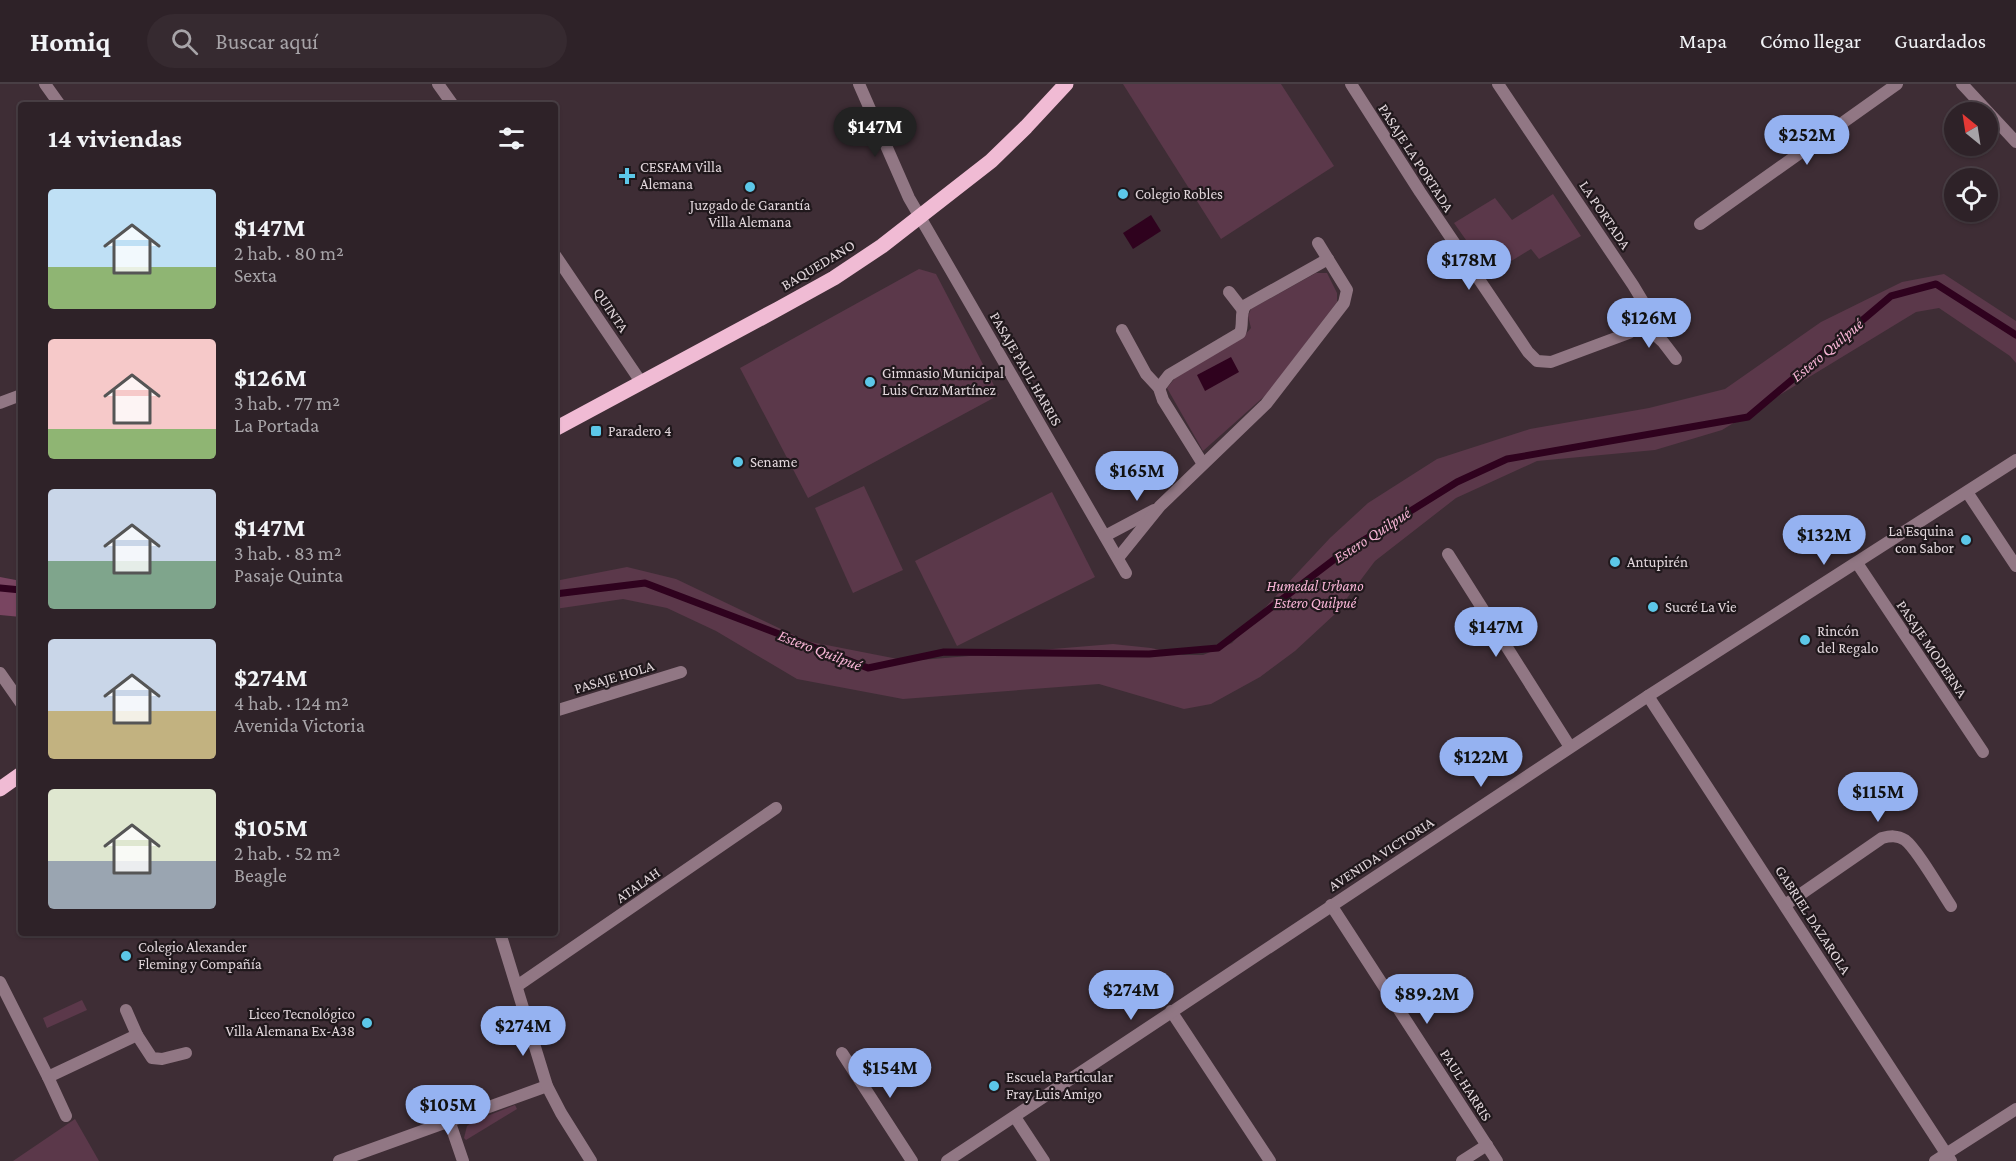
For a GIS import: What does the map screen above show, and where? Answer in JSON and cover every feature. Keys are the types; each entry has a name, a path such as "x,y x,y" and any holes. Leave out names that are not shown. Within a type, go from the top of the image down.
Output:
{"main road":[{"name":"BAQUEDANO","path":"558,427 834,278 882,246 991,160 1026,128 1066,84"},
{"path":"0,789 18,776"}],"street":[{"path":"45,84 58,102"},
{"path":"438,84 451,102"},
{"name":"PASAJE PAUL HARRIS","path":"859,84 909,198 1126,573"},
{"name":"PASAJE LA PORTADA","path":"1351,84 1420,192 1537,361 1551,362 1629,333 1641,322"},
{"name":"LA PORTADA","path":"1498,84 1633,285 1645,305 1647,315 1641,322"},
{"path":"1701,224 1897,84"},
{"path":"1962,84 2016,142"},
{"path":"1118,558 1160,506 1266,404 1344,303 1347,290 1318,243"},
{"name":"QUINTA","path":"558,259 642,382"},
{"path":"1242,310 1246,305 1328,259"},
{"path":"1159,388 1169,375 1240,333 1243,324 1242,310 1229,292"},
{"path":"1641,322 1663,342 1676,359"},
{"path":"1122,330 1146,374 1159,388 1163,400 1203,464"},
{"path":"0,403 18,396"},
{"name":"AVENIDA VICTORIA","path":"947,1161 1570,747 2016,460"},
{"path":"1966,492 2016,566"},
{"path":"1105,536 1160,506"},
{"path":"1448,554 1570,747"},
{"name":"PASAJE MODERNA","path":"1857,563 1983,752"},
{"name":"PASAJE HOLA","path":"558,710 681,672"},
{"path":"0,674 18,699"},
{"name":"GABRIEL DAZAROLA","path":"1648,696 1949,1157"},
{"name":"ATALAH","path":"517,986 776,808"},
{"path":"1785,905 1882,838 1890,836 1899,837 1910,846 1951,906"},
{"name":"PAUL HARRIS","path":"1331,905 1497,1161"},
{"path":"501,936 547,1086 591,1161"},
{"path":"0,981 66,1116"},
{"path":"126,1010 137,1035 152,1058 162,1059 186,1053"},
{"path":"1172,1011 1270,1161"},
{"path":"48,1077 137,1035"},
{"path":"842,1053 912,1161"},
{"path":"339,1161 547,1086"},
{"path":"1935,1161 1949,1157 2016,1109"},
{"path":"1015,1117 1044,1161"},
{"path":"449,1120 463,1161"},
{"path":"1462,1161 1487,1144"}],"green space":[{"path":"1123,84 1281,84 1334,166 1221,239"},
{"path":"1553,194 1581,236 1539,259 1531,249 1490,274 1454,223 1495,198 1512,220"},
{"name":"Gimnasio Municipal Luis Cruz Martínez","path":"919,269 936,274 999,395 808,498 740,368"},
{"path":"1316,273 1327,273 1337,293 1337,302 1268,393 1203,451 1167,388 1175,378 1242,338 1251,328 1248,316 1251,309"},
{"name":"Humedal Urbano Estero Quilpué","path":"1944,274 2016,321 2016,363 2010,356 1939,308 1916,312 1722,430 1655,450 1537,461 1456,498 1375,561 1335,614 1295,651 1260,677 1211,704 1184,709 1099,684 903,699 797,679 716,631 667,608 623,599 558,609 558,580 627,567 676,579 806,641 908,661 1113,644 1151,648 1183,655 1203,655 1232,643 1330,538 1368,503 1437,459 1530,429 1649,408 1725,389 1821,322 1902,282"},
{"path":"864,486 903,570 853,593 815,508"},
{"path":"1052,492 1095,577 957,646 915,561"},
{"path":"82,1000 87,1010 47,1028 43,1018"},
{"path":"515,1105 517,1109 466,1140 464,1138 467,1126 472,1122"},
{"path":"75,1119 99,1161 13,1161"}],"shaded area":[{"path":"1151,215 1161,231 1133,249 1123,233"},
{"path":"1231,357 1239,372 1205,391 1197,375"},
{"path":"0,577 18,580 18,617 0,615"}],"waterway":[{"name":"Estero Quilpué","path":"558,594 645,583 868,668 944,652 1149,654 1218,648 1340,555 1457,482 1507,459 1748,417 1891,296 1936,284 2016,335"},
{"name":"Estero Quilpué","path":"0,588 18,590"}],"place":[{"name":"CESFAM Villa Alemana","path":"627,176"},
{"name":"Juzgado de Garantía Villa Alemana","path":"750,187"},
{"name":"Colegio Robles","path":"1123,194"},
{"name":"Gimnasio Municipal Luis Cruz Martínez","path":"870,382"},
{"name":"Paradero 4","path":"596,431"},
{"name":"Sename","path":"738,462"},
{"name":"La Esquina con Sabor","path":"1966,540"},
{"name":"Antupirén","path":"1615,562"},
{"name":"Sucré La Vie","path":"1653,607"},
{"name":"Rincón del Regalo","path":"1805,640"},
{"name":"Colegio Alexander Fleming y Compañía","path":"126,956"},
{"name":"Liceo Tecnológico Villa Alemana Ex-A38","path":"367,1023"},
{"name":"Escuela Particular Fray Luis Amigo","path":"994,1086"}]}
